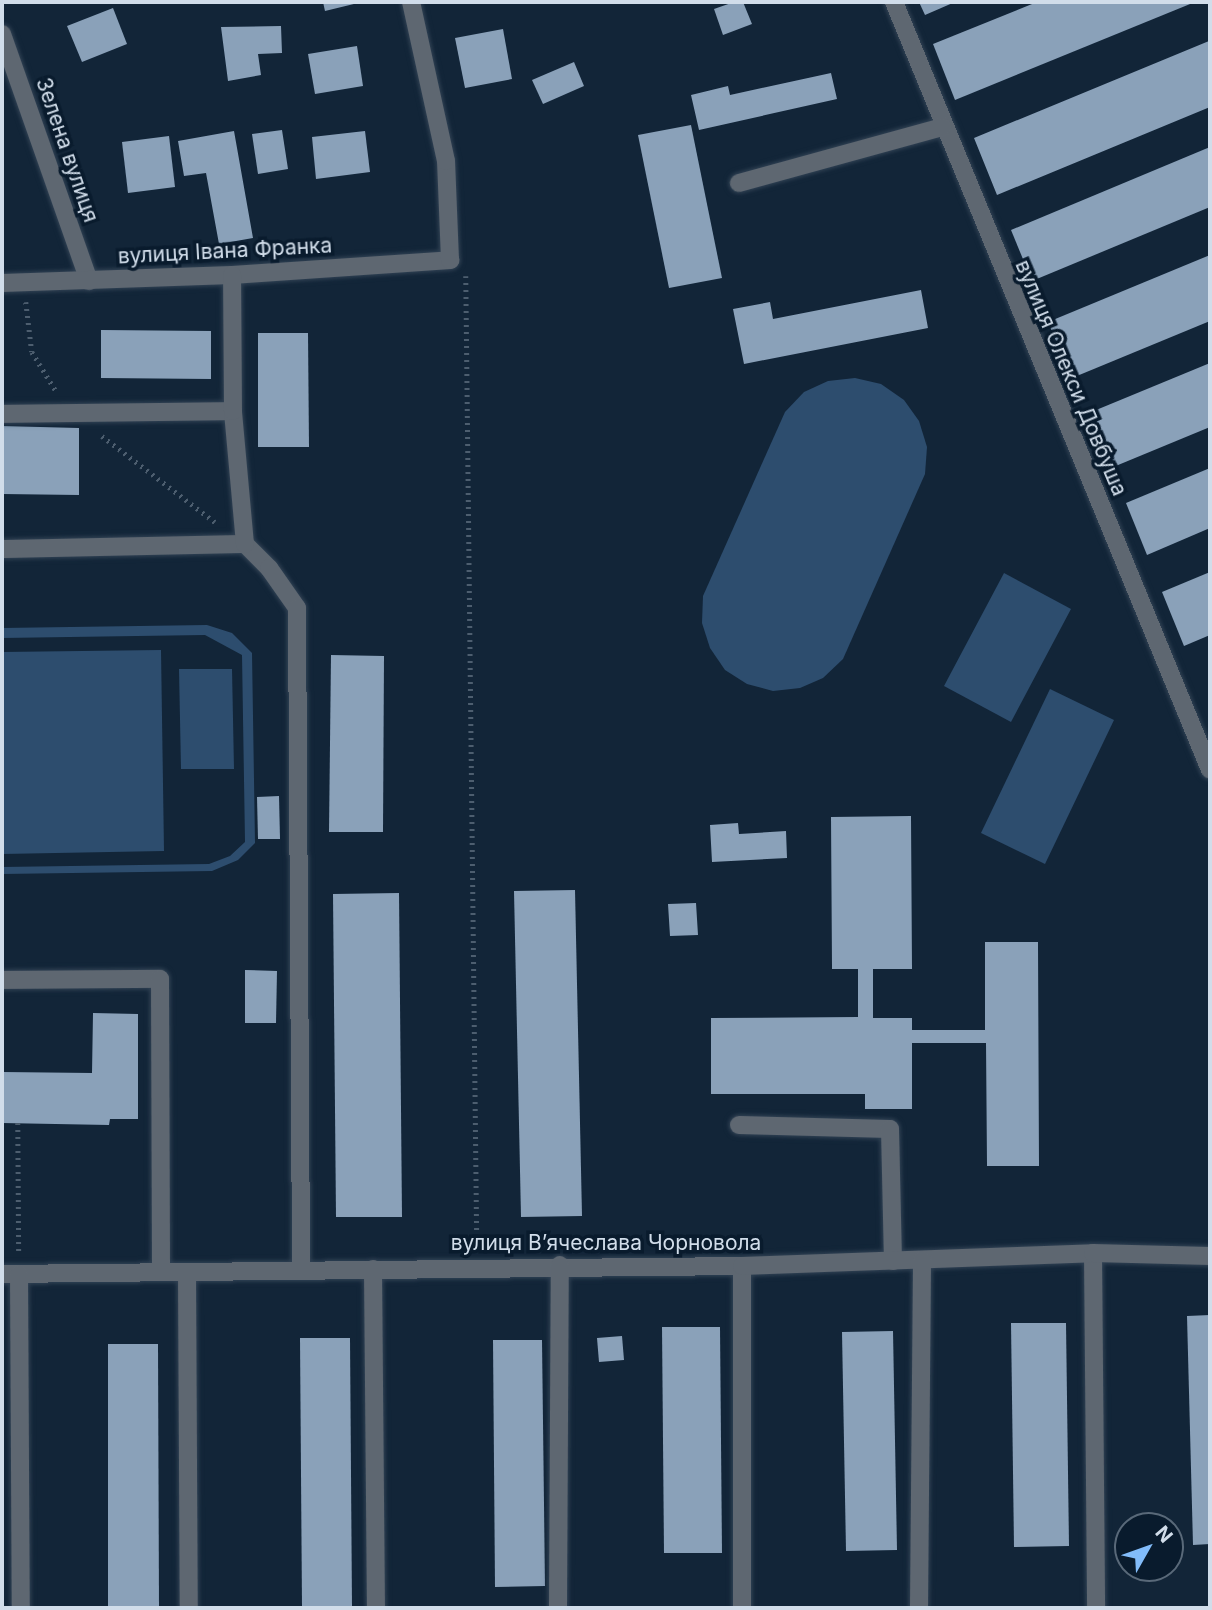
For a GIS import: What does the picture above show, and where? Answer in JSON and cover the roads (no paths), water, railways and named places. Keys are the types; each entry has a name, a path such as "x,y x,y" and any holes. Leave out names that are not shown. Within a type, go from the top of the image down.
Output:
{"street":[{"name":"вулиця Івана Франка","path":"2,284 232,275 450,260 446,161 411,2"},
{"name":"вулиця Олекси Довбуша","path":"894,2 942,127 1210,770"},
{"name":"Зелена вулиця","path":"2,34 89,281"},
{"path":"739,183 942,127"},
{"path":"232,275 233,411 245,544 269,568 297,608 301,1270"},
{"path":"2,415 233,411"},
{"path":"2,549 245,544"},
{"path":"2,980 160,979 161,1272"},
{"path":"739,1125 890,1129 893,1261"},
{"path":"1093,1253 1096,1608"},
{"name":"вулиця Вʼячеслава Чорновола","path":"10,1275 560,1265 742,1266 1093,1253 1210,1256"},
{"path":"919,1608 922,1260"},
{"path":"558,1608 560,1265"},
{"path":"742,1266 742,1608"},
{"path":"373,1269 376,1608"},
{"path":"187,1272 189,1608"},
{"path":"10,1275 21,1608"}]}
